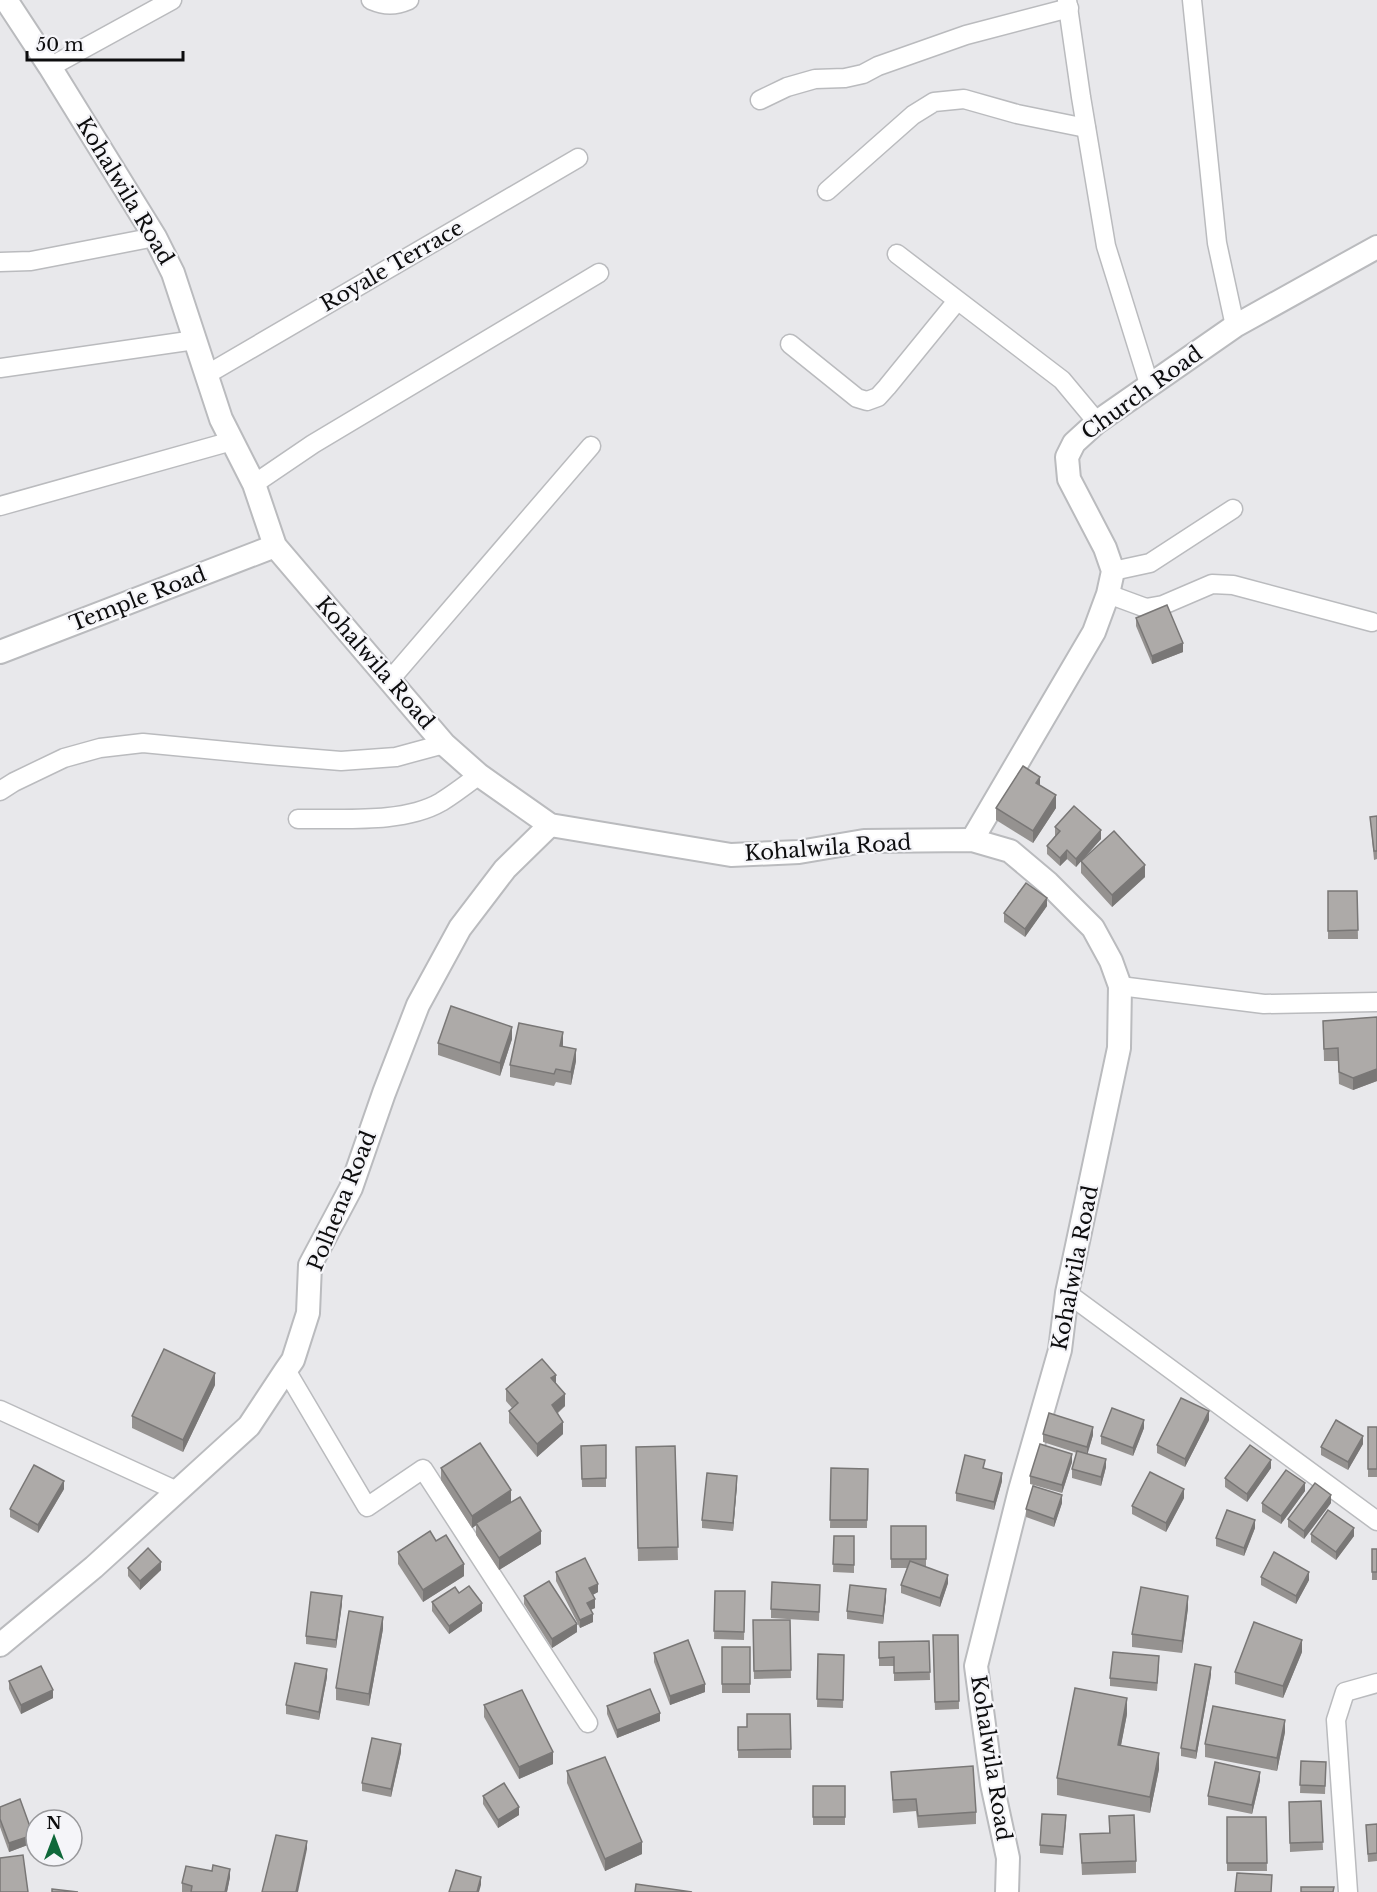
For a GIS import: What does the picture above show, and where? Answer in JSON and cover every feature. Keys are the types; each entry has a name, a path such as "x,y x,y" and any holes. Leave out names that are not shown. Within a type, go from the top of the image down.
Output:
{"street":[{"name":"Kohalwila Road","path":"6,0 155,237 172,273 221,419 254,484 275,546 444,744 479,775 550,825 731,855 799,852 864,841 972,840 1010,851 1048,883 1093,928 1111,961 1120,986 1119,1048 1067,1293 1060,1350 1020,1490 976,1666 992,1784 1008,1858 1007,1892"},
{"path":"50,67 172,0"},
{"path":"371,0 384,5 398,5 409,0"},
{"path":"1192,0 1217,243 1235,326"},
{"path":"760,100 787,87 814,79 845,78 863,74 878,66 966,35 1068,4 1106,246 1149,384"},
{"path":"827,191 913,115 934,102 964,99 1017,114 1086,128"},
{"name":"Royale Terrace","path":"206,375 578,158"},
{"path":"0,262 31,261 155,237"},
{"name":"Church Road","path":"1113,571 1105,548 1069,478 1067,458 1074,443 1097,422 1149,384 1235,326 1377,247"},
{"path":"897,254 1062,380 1097,422"},
{"path":"254,484 313,444 599,273"},
{"path":"790,344 857,398 867,401 878,397 883,392 957,301"},
{"path":"0,368 195,340"},
{"path":"0,506 232,441"},
{"path":"389,681 591,446"},
{"path":"972,840 1094,632 1108,594 1113,571 1150,563 1233,509"},
{"name":"Temple Road","path":"0,652 275,546"},
{"path":"1108,594 1146,608 1163,605 1212,584 1233,585 1371,622"},
{"path":"0,791 64,758 100,748 143,742 341,760 396,757 444,744"},
{"path":"298,819 393,816 417,811 440,803 479,775"},
{"name":"Polhena Road","path":"0,1645 94,1567 249,1426 293,1360 308,1313 310,1265 351,1188 418,1005 460,928 506,869 550,825"},
{"path":"1120,986 1264,1004 1377,1002"},
{"path":"1067,1293 1377,1521"},
{"path":"286,1370 367,1507 423,1469 588,1723"},
{"path":"0,1410 177,1491"},
{"path":"1348,1892 1336,1720 1345,1692 1377,1683"}],"building":[{"path":"1167,605 1183,643 1152,656 1136,618"},
{"path":"1023,766 1040,777 1036,783 1056,795 1033,831 996,808"},
{"path":"1074,806 1101,830 1076,859 1067,850 1060,858 1047,846 1060,831 1055,827"},
{"path":"1377,816 1377,851 1374,851 1370,817"},
{"path":"1114,831 1145,865 1112,895 1081,861"},
{"path":"1026,883 1047,898 1025,929 1004,913"},
{"path":"1328,891 1357,891 1358,930 1328,931"},
{"path":"451,1006 512,1027 500,1063 438,1043"},
{"path":"1377,1017 1377,1069 1353,1078 1339,1072 1338,1048 1324,1049 1323,1021"},
{"path":"519,1023 563,1032 560,1046 576,1049 571,1072 556,1069 554,1074 510,1065"},
{"path":"164,1349 215,1373 183,1440 132,1416"},
{"path":"542,1359 556,1375 551,1378 565,1394 552,1405 563,1422 537,1444 509,1411 518,1403 506,1389"},
{"path":"1181,1398 1209,1411 1185,1459 1157,1445"},
{"path":"1112,1408 1144,1420 1133,1448 1101,1436"},
{"path":"1049,1413 1093,1427 1087,1447 1043,1434"},
{"path":"1336,1420 1363,1436 1348,1462 1321,1447"},
{"path":"1368,1427 1377,1427 1377,1469 1368,1469"},
{"path":"480,1443 511,1490 472,1516 441,1468"},
{"path":"1040,1444 1072,1454 1062,1485 1030,1476"},
{"path":"606,1445 606,1478 582,1479 581,1446"},
{"path":"1250,1445 1271,1460 1247,1494 1225,1478"},
{"path":"675,1446 678,1547 638,1548 636,1447"},
{"path":"1077,1451 1106,1459 1101,1477 1072,1469"},
{"path":"965,1455 985,1460 983,1468 1002,1473 994,1502 956,1493"},
{"path":"34,1465 64,1481 38,1525 10,1509"},
{"path":"831,1468 868,1469 867,1520 830,1520"},
{"path":"1286,1470 1305,1483 1281,1516 1262,1503"},
{"path":"1150,1472 1184,1489 1166,1523 1132,1506"},
{"path":"707,1473 737,1476 733,1523 702,1520"},
{"path":"1315,1483 1331,1495 1304,1531 1288,1519"},
{"path":"1033,1486 1062,1495 1054,1519 1026,1509"},
{"path":"520,1497 541,1531 499,1558 476,1523"},
{"path":"1227,1510 1255,1520 1244,1548 1216,1538"},
{"path":"1328,1510 1354,1528 1336,1552 1311,1534"},
{"path":"891,1526 926,1526 926,1559 891,1559"},
{"path":"430,1531 436,1541 446,1535 464,1564 423,1590 398,1552"},
{"path":"834,1536 854,1536 854,1565 833,1564"},
{"path":"148,1548 161,1562 140,1581 128,1568"},
{"path":"1372,1549 1377,1549 1377,1572 1372,1572"},
{"path":"1274,1552 1309,1572 1296,1596 1261,1577"},
{"path":"585,1558 598,1584 589,1588 595,1599 587,1603 593,1614 580,1620 556,1572"},
{"path":"910,1561 948,1575 940,1598 901,1585"},
{"path":"549,1581 577,1624 552,1639 524,1596"},
{"path":"772,1582 820,1585 819,1612 771,1609"},
{"path":"850,1585 886,1589 883,1616 847,1611"},
{"path":"469,1586 482,1603 449,1626 432,1602 455,1587 459,1593"},
{"path":"1141,1587 1188,1596 1182,1641 1132,1634"},
{"path":"715,1591 745,1591 744,1632 714,1631"},
{"path":"311,1592 342,1596 336,1640 306,1636"},
{"path":"349,1611 383,1617 369,1694 336,1688"},
{"path":"753,1620 790,1620 791,1670 754,1671"},
{"path":"1254,1622 1302,1640 1283,1686 1235,1672"},
{"path":"933,1635 958,1635 959,1701 935,1702"},
{"path":"688,1640 705,1684 670,1696 654,1653"},
{"path":"929,1641 930,1672 894,1673 894,1657 879,1658 879,1642"},
{"path":"722,1647 750,1647 750,1684 722,1684"},
{"path":"1113,1652 1159,1656 1157,1683 1110,1678"},
{"path":"818,1654 844,1655 843,1700 817,1699"},
{"path":"295,1663 327,1669 319,1712 286,1705"},
{"path":"1195,1664 1211,1667 1196,1751 1181,1748"},
{"path":"41,1666 53,1690 21,1705 9,1681"},
{"path":"1075,1688 1127,1698 1118,1745 1159,1753 1150,1797 1057,1778"},
{"path":"650,1689 660,1713 617,1730 607,1706"},
{"path":"522,1690 553,1752 519,1767 484,1705"},
{"path":"1213,1706 1285,1720 1277,1758 1205,1744"},
{"path":"747,1714 790,1714 791,1749 738,1750 738,1727 747,1727"},
{"path":"372,1738 401,1744 391,1789 362,1783"},
{"path":"605,1757 642,1842 605,1859 567,1771"},
{"path":"1301,1761 1326,1762 1325,1786 1300,1785"},
{"path":"1215,1762 1260,1772 1252,1805 1208,1796"},
{"path":"973,1766 976,1812 918,1816 916,1799 893,1800 891,1772"},
{"path":"504,1783 519,1807 498,1820 483,1796"},
{"path":"813,1786 845,1786 845,1817 813,1817"},
{"path":"20,1799 24,1810 24,1838 9,1843 0,1819 0,1807"},
{"path":"1321,1801 1323,1842 1290,1843 1289,1802"},
{"path":"1042,1814 1066,1815 1063,1847 1040,1845"},
{"path":"1134,1815 1136,1861 1082,1863 1080,1834 1110,1833 1109,1816"},
{"path":"1227,1817 1266,1817 1267,1863 1227,1863"},
{"path":"1377,1824 1377,1853 1368,1854 1366,1825"},
{"path":"276,1835 307,1841 296,1892 262,1892"},
{"path":"23,1855 28,1892 0,1892 0,1858"},
{"path":"213,1865 230,1869 225,1892 191,1892 192,1886 182,1883 186,1866 212,1871"},
{"path":"456,1870 481,1877 477,1892 449,1892"},
{"path":"1237,1873 1272,1875 1271,1892 1235,1892"},
{"path":"636,1884 692,1892 635,1892"},
{"path":"1301,1887 1334,1887 1333,1892 1301,1892"},
{"path":"52,1889 78,1892 52,1892"}]}
